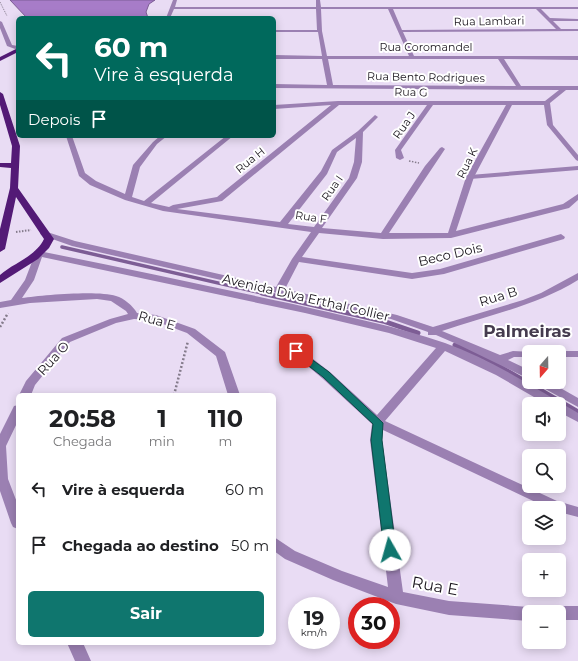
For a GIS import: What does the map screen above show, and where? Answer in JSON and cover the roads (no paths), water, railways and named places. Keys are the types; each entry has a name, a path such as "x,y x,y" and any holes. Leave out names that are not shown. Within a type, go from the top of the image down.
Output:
{"highway":[{"path":"0,59 16,50"},
{"path":"0,94 16,146 14,188 0,249"},
{"path":"8,122 16,125"},
{"path":"16,146 21,138"},
{"path":"0,165 15,166"},
{"path":"0,280 15,268 39,254 47,245 49,239 14,188"}],"street":[{"path":"169,16 175,0"},
{"path":"318,0 320,8 320,31 330,86"},
{"path":"172,8 390,8 462,6 578,8"},
{"path":"390,8 412,57"},
{"path":"537,8 560,30"},
{"path":"549,19 578,20"},
{"path":"0,22 10,46 16,48"},
{"name":"Rua Lambari","path":"400,32 578,30"},
{"path":"276,31 320,31"},
{"name":"Rua Coromandel","path":"276,57 578,58"},
{"path":"500,58 520,88"},
{"name":"Rua Bento Rodrigues","path":"276,86 578,88"},
{"path":"566,87 547,103 550,125 578,159"},
{"name":"Rua G","path":"276,106 338,103 547,103"},
{"name":"Rua H","path":"163,209 219,199 338,103"},
{"name":"Rua K","path":"451,235 470,177 510,103"},
{"name":"Rua J","path":"400,158 398,150 431,104"},
{"path":"283,224 324,172 334,151 360,132 375,117"},
{"name":"Rua I","path":"279,291 296,259 353,178 358,162 360,132"},
{"name":"Rua F","path":"70,138 82,174 93,183 128,198 163,209 283,224 317,230 383,236 451,235 566,206 578,196"},
{"path":"128,198 136,167 155,143 161,138"},
{"path":"146,203 227,138"},
{"path":"383,236 442,150"},
{"name":"Avenida Diva Erthal Collier","path":"43,230 72,243 394,317 434,330 500,359 522,371"},
{"name":"Beco Dois","path":"296,259 412,276 441,272 561,237"},
{"path":"14,303 27,285 35,269 39,254"},
{"name":"Avenida Diva Erthal Collier","path":"39,254 246,296 377,327 427,341 443,346 489,367 543,397"},
{"name":"Rua B","path":"434,330 459,321 515,306 561,288 578,276"},
{"name":"Rua E","path":"0,305 30,300 102,296 114,298 130,309 134,316 153,317 191,331 221,354 233,393"},
{"name":"Rua O","path":"26,393 30,384 66,340 113,321 134,316"},
{"path":"427,341 434,330"},
{"path":"396,597 376,440 378,423 387,410 443,346"},
{"path":"296,351 326,374 378,423 554,505 578,512"},
{"path":"500,359 513,354 522,354"},
{"path":"566,354 578,354"},
{"path":"554,389 578,403"},
{"path":"566,411 578,418"},
{"path":"16,413 0,446 2,479 16,518"},
{"name":"Rua E","path":"276,544 290,555 338,576 396,597"},
{"name":"Rua E","path":"400,598 448,608 522,613"},
{"path":"566,613 578,613"},
{"path":"76,645 84,661"}],"lane":[{"path":"470,177 578,168"}],"waterway":[{"path":"62,247 266,294"},
{"path":"262,293 383,321 418,333"},
{"path":"455,345 485,358 578,412"}],"district":[{"name":"Palmeiras","path":"527,331"}]}
